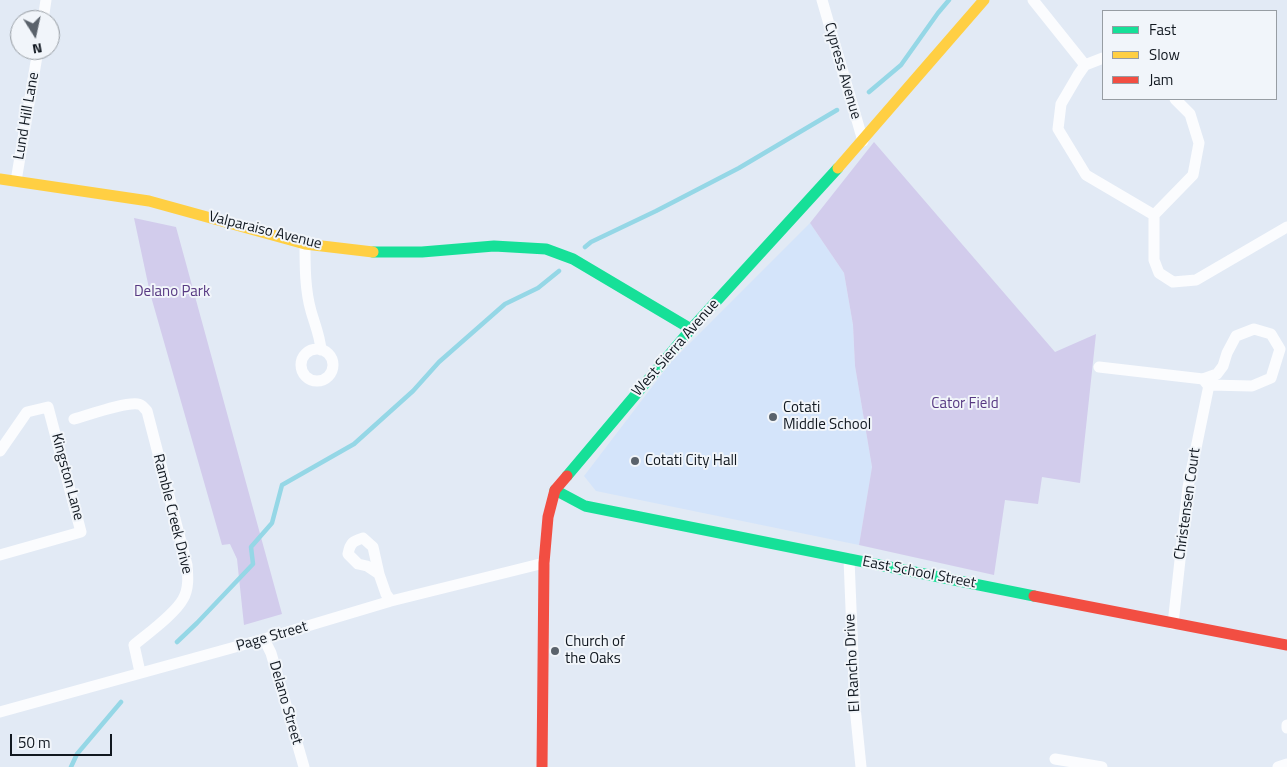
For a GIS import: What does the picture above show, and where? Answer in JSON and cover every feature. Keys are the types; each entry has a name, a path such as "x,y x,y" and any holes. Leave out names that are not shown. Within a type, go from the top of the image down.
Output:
{"street":[{"name":"Cypress Avenue","path":"822,0 863,141"},
{"name":"West Sierra Avenue","path":"542,767 544,563 548,518 555,490 691,329 863,141 984,0"},
{"path":"1033,0 1085,65"},
{"path":"1102,58 1085,65 1078,74 1061,104 1058,129 1086,175 1154,215"},
{"name":"Lund Hill Lane","path":"16,181 36,60"},
{"path":"1176,100 1190,114 1199,143 1193,175 1154,215 1154,260 1159,273 1174,282 1196,280 1287,227"},
{"name":"Valparaiso Avenue","path":"0,179 149,201 305,244 374,252 422,252 494,246 546,249 573,258 691,329"},
{"path":"305,244 310,304 320,337 321,350"},
{"path":"1099,367 1206,382 1252,386 1271,378 1280,349 1271,334 1254,329 1236,336 1223,366 1217,374 1206,382"},
{"name":"Christensen Court","path":"1173,624 1188,487 1206,382"},
{"name":"Ramble Creek Drive","path":"74,419 125,405 138,404 143,406 146,411 187,565 188,583 183,600 134,645 140,672"},
{"name":"Kingston Lane","path":"0,451 27,412 48,407 82,532 0,555"},
{"name":"East School Street","path":"555,490 585,506 1173,624 1287,644"},
{"name":"El Rancho Drive","path":"849,559 855,707 861,767"},
{"name":"Page Street","path":"0,711 264,640 391,601 544,563"},
{"path":"379,574 386,594 391,601"},
{"name":"Delano Street","path":"264,640 271,652 304,767"},
{"path":"1055,759 1102,767"},
{"path":"1278,767 1287,764"}],"shaded area":[{"name":"Cotati Middle School","path":"810,223 844,273 853,325 855,366 872,467 859,545 596,491 584,476 671,362"}],"green space":[{"name":"Cator Field","path":"874,142 1055,352 1096,334 1080,483 1042,477 1038,504 1005,500 994,575 859,545 872,467 855,366 853,325 844,273 810,223"},
{"name":"Delano Park","path":"134,218 176,227 282,614 244,625 237,559 230,544 222,545 150,293"}],"waterway":[{"path":"869,92 901,65 949,0"},
{"path":"585,247 591,242 739,168 837,110"},
{"path":"177,642 253,564 251,547 272,523 282,485 354,444 413,391 439,362 505,304 538,288 559,271"},
{"path":"71,767 77,754 121,702"}],"traffic: fast":[{"path":"567,476 691,329 838,168"},
{"path":"373,252 422,252 494,246 546,249 573,259 691,329"},
{"path":"555,490 585,506 1034,596"}],"traffic: slow":[{"path":"838,168 984,0"},
{"path":"0,179 149,201 305,244 373,252"}],"traffic: jam":[{"path":"542,767 544,563 548,517 555,490 567,476"},
{"path":"1034,596 1287,645"}],"place":[{"name":"Cotati Middle School","path":"773,417"},
{"name":"Cotati City Hall","path":"635,461"},
{"name":"Church of the Oaks","path":"555,651"}]}
